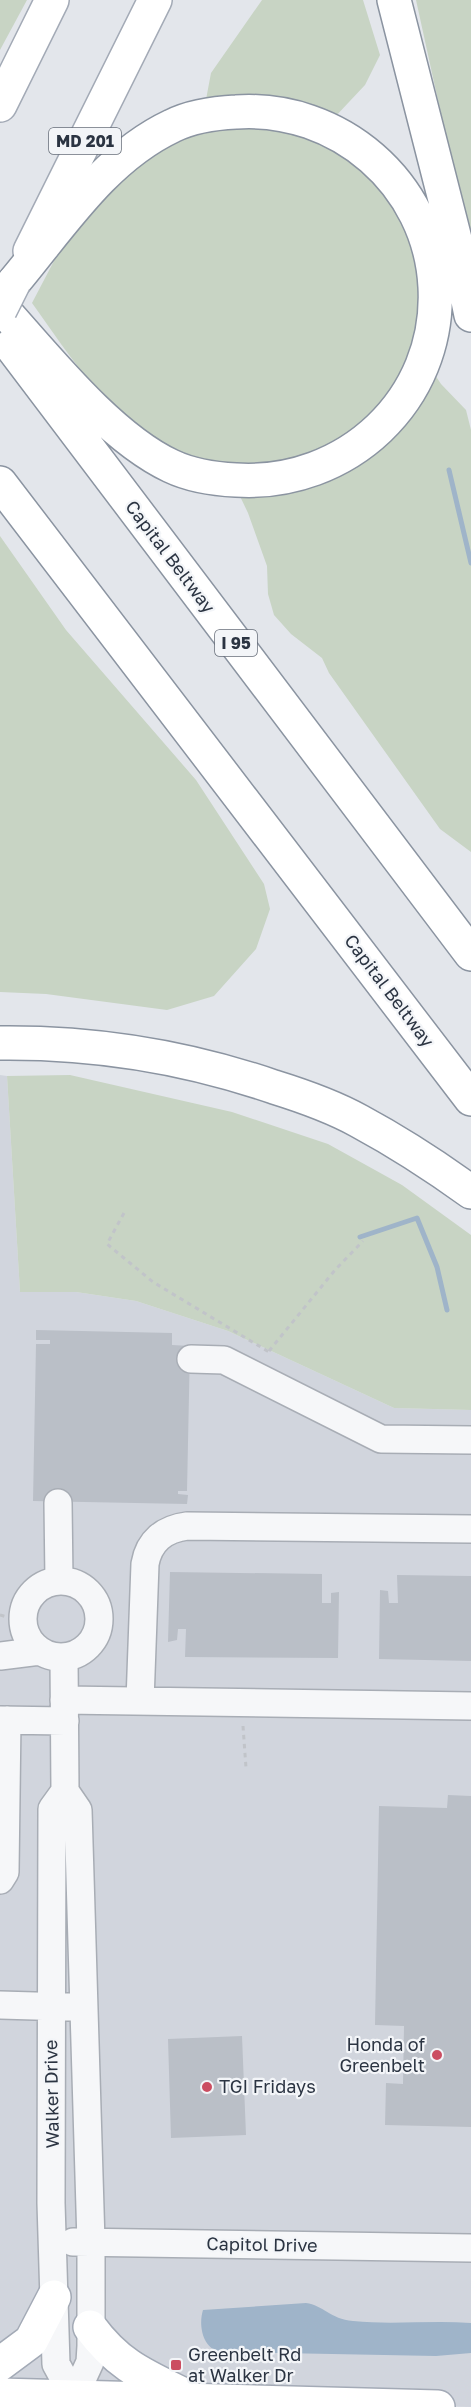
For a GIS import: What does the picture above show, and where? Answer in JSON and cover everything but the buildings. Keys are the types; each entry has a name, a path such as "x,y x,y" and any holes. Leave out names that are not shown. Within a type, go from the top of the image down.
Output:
{"main road":[{"path":"0,105 52,0"},
{"name":"MD 201","path":"5,299 155,0"},
{"path":"394,0 452,228 471,315"},
{"path":"260,110 301,117 339,133 374,158 403,190 420,221 431,256 435,288 433,323 426,356 411,387 387,420 358,448 327,466 286,479 248,481 209,479 171,466 140,447 87,401 5,299 100,179 135,147 172,125 208,114 260,110"},
{"name":"Capital Beltway","path":"0,332 471,954"},
{"name":"Capital Beltway","path":"0,483 471,1099"},
{"path":"0,1043 102,1046 164,1056 231,1072 304,1097 357,1120 425,1159 471,1192"},
{"path":"0,2364 31,2341 54,2297"},
{"path":"90,2327 104,2346 133,2370 194,2400"},
{"path":"0,2395 74,2402 194,2400 438,2407"}],"street":[{"path":"190,1359 224,1360 381,1439 471,1440"},
{"path":"58,1503 59,1580"},
{"path":"140,1701 145,1564 151,1546 165,1532 187,1526 471,1529"},
{"path":"0,1656 52,1654 81,1652 88,1646 98,1630 99,1607 87,1589 77,1583 59,1580 36,1589 24,1608 22,1622 27,1636 52,1654"},
{"name":"Walker Drive","path":"52,1654 65,1710 65,1791 78,1810 82,2007 91,2242 90,2362 74,2402"},
{"path":"0,1880 5,1872 4,1720 140,1701 471,1706"},
{"name":"Walker Drive","path":"65,1791 52,1809 53,2241 56,2364 74,2402"},
{"path":"0,2005 82,2007"},
{"name":"Capitol Drive","path":"53,2241 471,2248"}],"path":[{"path":"124,1213 107,1244 153,1282 269,1352 335,1270 363,1240"},
{"path":"0,1615 7,1617"},
{"path":"243,1703 246,1768"}],"shaded area":[{"path":"0,1075 7,1076 20,1292 76,1292 136,1301 228,1331 394,1408 471,1410 471,2407 0,2395"}],"green space":[{"path":"0,0 27,0 0,50"},
{"path":"262,0 363,0 380,55 365,85 318,135 377,182 413,241 421,282 419,311 413,342 441,384 466,410 471,430 471,852 440,829 329,673 322,658 291,634 274,615 268,594 267,566 248,513 227,469 178,452 128,421 92,385 32,303 66,238 114,181 157,145 201,126 211,73"},
{"path":"416,0 471,0 471,251"},
{"path":"0,536 66,630 196,780 264,884 270,909 256,949 214,996 167,1010 46,994 0,992"},
{"path":"70,1075 232,1112 328,1144 402,1185 471,1235 471,1410 394,1408 228,1331 136,1301 76,1292 20,1292 7,1076"}],"water":[{"path":"306,2303 317,2306 338,2318 353,2321 471,2323 471,2353 436,2356 221,2352 210,2346 203,2336 201,2323 203,2310"}],"waterway":[{"path":"449,470 471,563"},
{"path":"360,1237 417,1218 437,1267 447,1310"}],"place":[{"name":"Honda of Greenbelt","path":"437,2055"},
{"name":"TGI Fridays","path":"207,2087"},
{"name":"Greenbelt Rd at Walker Dr","path":"176,2365"}]}
